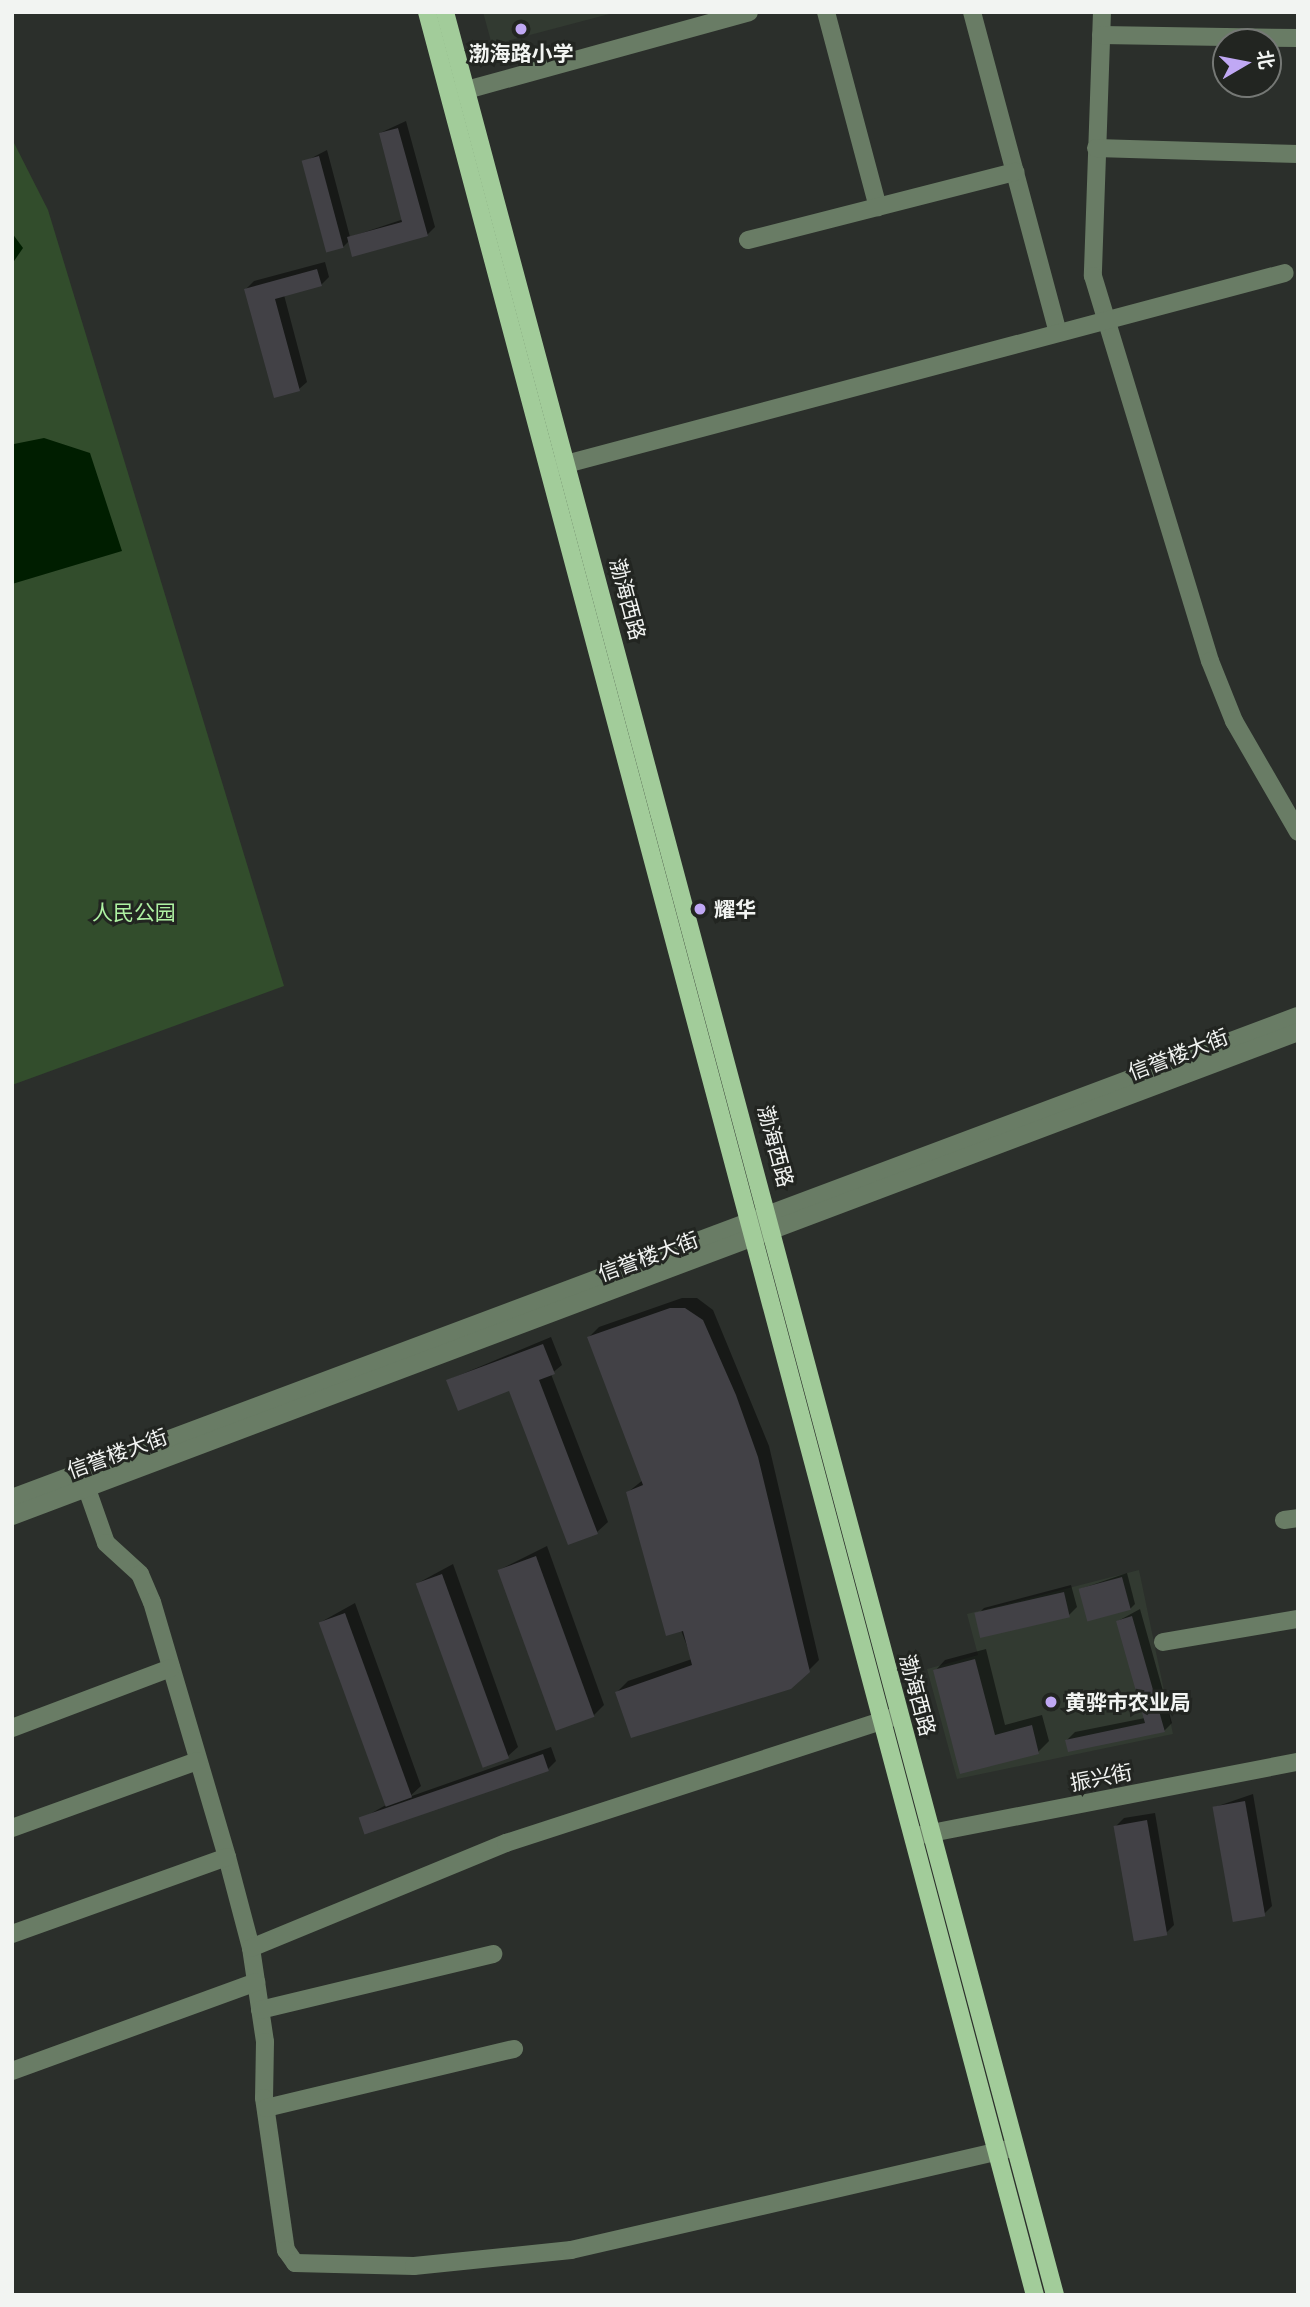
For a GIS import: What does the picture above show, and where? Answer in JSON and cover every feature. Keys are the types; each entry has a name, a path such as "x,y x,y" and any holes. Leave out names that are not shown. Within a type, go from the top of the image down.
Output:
{"main road":[{"name":"渤海西路","path":"427,12 458,92"},
{"name":"渤海西路","path":"445,12 458,92 559,466 773,1225 892,1717"},
{"name":"渤海西路","path":"559,466 755,1232 923,1835 997,2151 1035,2295"},
{"name":"渤海西路","path":"923,1835 1016,2147 1055,2295"}],"street":[{"path":"458,92 749,12"},
{"path":"826,12 878,207"},
{"path":"972,12 1057,330"},
{"path":"1102,12 1093,276 1109,317 1210,661 1234,721 1298,832"},
{"path":"1101,35 1298,38"},
{"path":"1096,148 1298,153"},
{"path":"748,240 1015,172"},
{"path":"559,466 1057,330 1285,273"},
{"name":"信誉楼大街","path":"12,1498 84,1480 755,1232 1298,1016"},
{"name":"信誉楼大街","path":"773,1225 1298,1032"},
{"path":"84,1480 106,1543 140,1574 227,1857 251,1948 260,2010 265,2108 286,2250 295,2263 334,2268 571,2250 1016,2147"},
{"name":"信誉楼大街","path":"12,1516 84,1480"},
{"path":"1163,1642 1298,1619"},
{"path":"12,1728 171,1668"},
{"path":"251,1948 506,1843 892,1717"},
{"path":"12,1828 197,1761"},
{"name":"振兴街","path":"923,1835 1298,1762"},
{"path":"12,1934 227,1857"},
{"path":"260,2010 493,1954"},
{"path":"12,2071 256,1982"},
{"path":"265,2108 514,2049"}],"shaded area":[{"name":"渤海路小学","path":"483,12 617,12 492,45"},
{"path":"12,233 23,248 12,264"},
{"path":"12,435 14,444 44,438 90,453 122,551 12,584"},
{"name":"黄骅市农业局","path":"1139,1570 1173,1734 957,1779 927,1669 978,1655 967,1614"}],"green space":[{"name":"人民公园","path":"12,139 48,210 284,986 12,1085"}],"building":[{"path":"398,128 428,236 352,257 347,237 402,222 379,133"},
{"path":"319,156 344,248 326,252 302,161"},
{"path":"317,269 322,286 275,299 300,391 274,398 244,289"},
{"path":"670,1308 685,1308 703,1320 736,1395 758,1457 810,1672 791,1689 631,1738 615,1692 692,1665 683,1631 666,1636 626,1492 643,1485 587,1337"},
{"path":"543,1344 555,1374 539,1380 598,1534 568,1545 509,1391 458,1411 446,1380"},
{"path":"536,1556 594,1717 556,1731 497,1570"},
{"path":"442,1574 509,1758 483,1768 416,1584"},
{"path":"1122,1577 1131,1610 1087,1621 1079,1589"},
{"path":"1064,1592 1070,1617 980,1638 974,1613"},
{"path":"345,1613 412,1797 386,1807 319,1623"},
{"path":"1132,1616 1165,1732 1068,1752 1065,1740 1145,1723 1116,1621"},
{"path":"975,1659 995,1735 1032,1725 1039,1754 960,1774 933,1670"},
{"path":"543,1754 549,1771 364,1835 359,1817"},
{"path":"1245,1801 1265,1916 1233,1922 1213,1807"},
{"path":"1147,1820 1167,1935 1134,1941 1114,1826"}],"place":[{"name":"渤海路小学","path":"521,29"},
{"name":"耀华","path":"700,909"},
{"name":"黄骅市农业局","path":"1051,1702"}]}
